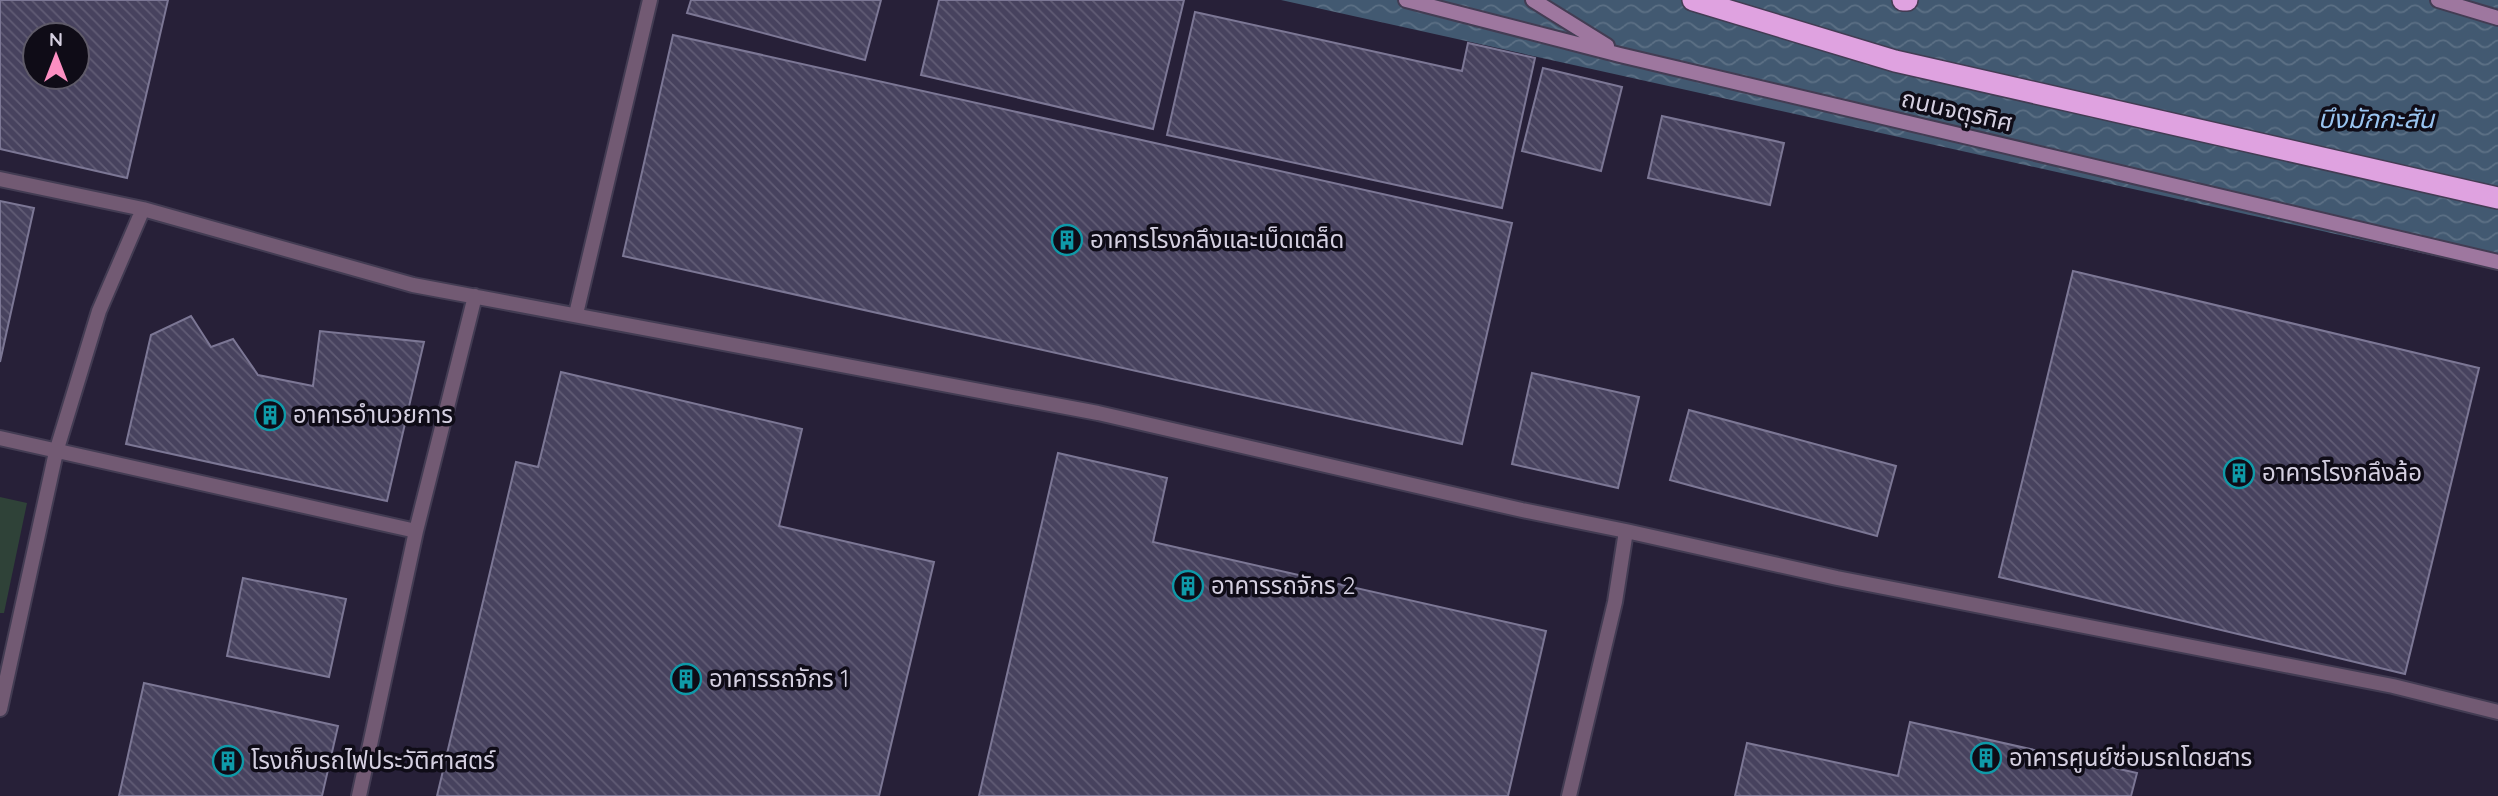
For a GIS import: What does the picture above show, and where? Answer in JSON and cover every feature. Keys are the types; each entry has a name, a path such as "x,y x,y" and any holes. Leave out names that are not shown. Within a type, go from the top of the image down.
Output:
{"highway":[{"path":"1693,0 1895,61 2498,198"}],"main road":[{"name":"ถนนจตุรทิศ","path":"1406,0 1620,55 2498,261"},
{"path":"1533,0 1620,55"},
{"path":"2438,0 2498,18"}],"lane":[{"path":"576,314 650,0"},
{"path":"0,179 143,209 413,285 1098,413 1837,579 2393,686 2498,712"},
{"path":"0,709 56,452 99,311 143,209"},
{"path":"359,796 416,531 475,296"},
{"path":"0,439 416,531"},
{"path":"1569,796 1615,602 1626,531"}],"green space":[{"path":"0,497 27,503 4,613 0,613"}],"water":[{"name":"บึงมักกะสัน","path":"1281,0 2498,0 2498,270"}],"building":[{"path":"0,0 168,0 127,178 0,149"},
{"path":"691,0 881,0 865,60 687,13"},
{"path":"939,0 1184,0 1153,129 921,75"},
{"path":"1195,12 1462,71 1468,43 1535,58 1502,208 1167,135"},
{"name":"อาคารโรงกลึงและเบ็ดเตล็ด","path":"673,35 1512,223 1462,444 623,256"},
{"path":"1543,68 1622,87 1601,171 1522,151"},
{"path":"1662,116 1784,143 1770,205 1648,178"},
{"path":"0,201 34,208 0,362"},
{"name":"อาคารโรงกลึงล้อ","path":"2073,271 2479,368 2405,674 1999,577"},
{"name":"อาคารอำนวยการ","path":"191,316 211,347 233,339 258,375 313,386 320,331 424,342 387,501 126,444 151,335"},
{"name":"อาคารรถจักร 1","path":"561,372 802,429 779,526 934,562 879,796 437,796 516,462 538,467"},
{"path":"1532,373 1639,397 1618,488 1512,464"},
{"path":"1689,410 1896,466 1877,536 1670,480"},
{"name":"อาคารรถจักร 2","path":"1058,453 1167,478 1153,542 1546,631 1508,796 979,796"},
{"path":"243,578 346,599 329,677 227,656"},
{"name":"โรงเก็บรถไฟประวัติศาสตร์","path":"144,683 338,726 322,796 119,796"},
{"name":"อาคารศูนย์ซ่อมรถโดยสาร","path":"1910,722 2137,773 2131,796 1735,796 1747,743 1898,776"}],"place":[{"name":"อาคารโรงกลึงและเบ็ดเตล็ด","path":"1067,240"},
{"name":"อาคารอำนวยการ","path":"270,415"},
{"name":"อาคารโรงกลึงล้อ","path":"2239,473"},
{"name":"อาคารรถจักร 2","path":"1188,586"},
{"name":"อาคารรถจักร 1","path":"686,679"},
{"name":"อาคารศูนย์ซ่อมรถโดยสาร","path":"1986,758"},
{"name":"โรงเก็บรถไฟประวัติศาสตร์","path":"228,761"}]}
